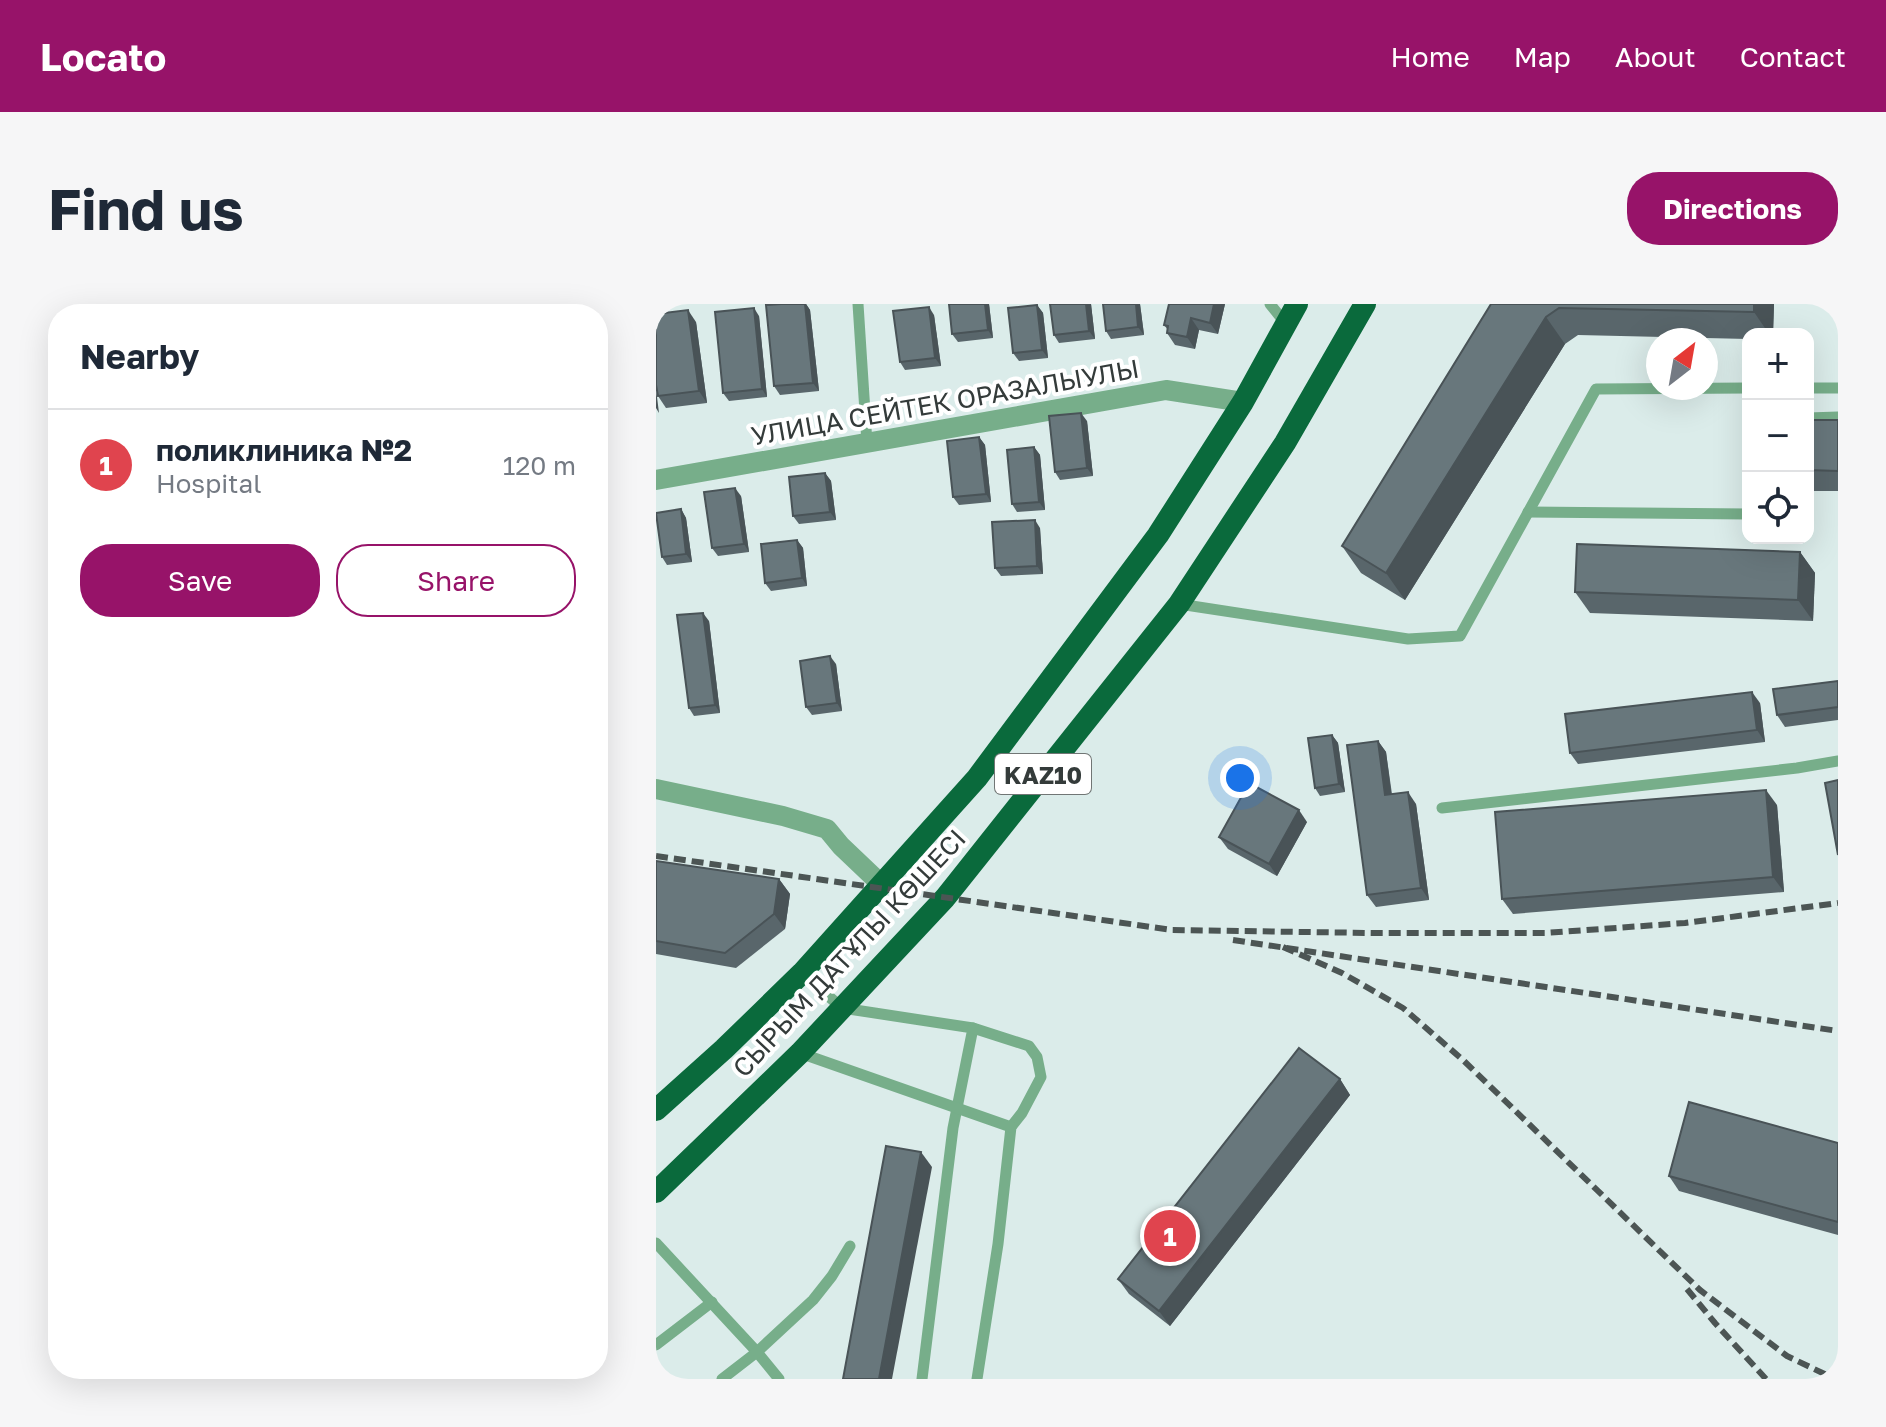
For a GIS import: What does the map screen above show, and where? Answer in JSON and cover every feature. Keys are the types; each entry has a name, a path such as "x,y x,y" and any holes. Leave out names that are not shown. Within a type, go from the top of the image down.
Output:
{"highway":[{"name":"СЫРЫМ ДАТҰЛЫ КӨШЕСІ","path":"656,1110 802,973 977,778 1158,535 1243,402 1297,304"},
{"name":"СЫРЫМ ДАТҰЛЫ КӨШЕСІ","path":"656,1192 800,1053 945,898 1179,604 1285,443 1365,304"}],"street":[{"name":"УЛИЦА СЕЙТЕК ОРАЗАЛЫУЛЫ","path":"656,480 1166,390 1243,402"},
{"path":"656,789 783,816 827,829 882,885"}],"lane":[{"path":"858,304 867,443"},
{"path":"1270,304 1286,324"},
{"path":"1179,604 1408,639 1460,636 1596,389 1742,388"},
{"path":"1814,388 1838,388"},
{"path":"1814,418 1838,417"},
{"path":"1528,512 1742,514"},
{"path":"1442,808 1838,761"},
{"path":"802,973 842,1008 973,1028 1029,1046 1037,1057 1041,1077 1011,1127 998,1244 977,1379"},
{"path":"922,1379 956,1109 973,1028"},
{"path":"800,1053 1011,1127"},
{"path":"656,1243 779,1379"},
{"path":"722,1379 757,1352 813,1300 850,1246"},
{"path":"656,1345 712,1302"}],"building":[{"path":"805,304 813,383 774,386 766,305"},
{"path":"949,304 985,304 988,330 952,334"},
{"path":"1050,304 1086,304 1089,331 1054,335"},
{"path":"1103,304 1136,304 1138,327 1106,331"},
{"path":"1169,304 1214,304 1210,323 1191,318 1187,337 1167,333 1168,326 1164,325"},
{"path":"1491,304 1754,304 1754,312 1559,308 1546,317 1386,573 1342,546"},
{"path":"1037,305 1042,350 1013,353 1008,308"},
{"path":"929,307 935,358 900,362 893,311"},
{"path":"754,308 762,389 723,393 715,312"},
{"path":"688,310 699,391 658,396 656,314"},
{"path":"1081,413 1087,468 1055,472 1049,416"},
{"path":"1814,420 1838,420 1838,471 1814,470"},
{"path":"979,437 986,494 953,497 947,441"},
{"path":"1034,447 1039,502 1012,504 1007,450"},
{"path":"825,473 830,512 793,516 789,477"},
{"path":"735,488 744,544 712,548 704,492"},
{"path":"681,509 686,554 662,557 656,513"},
{"path":"1035,520 1037,566 995,568 992,522"},
{"path":"797,540 802,578 765,583 761,544"},
{"path":"1577,544 1800,552 1798,600 1575,592"},
{"path":"703,613 715,705 689,708 677,615"},
{"path":"830,656 837,703 806,707 800,661"},
{"path":"1838,681 1838,707 1777,715 1773,689"},
{"path":"1752,692 1757,730 1570,753 1565,714"},
{"path":"1332,735 1339,784 1315,788 1308,738"},
{"path":"1378,741 1385,795 1408,792 1421,888 1367,895 1347,745"},
{"path":"1838,780 1838,855 1825,783"},
{"path":"1249,783 1299,810 1269,864 1219,837"},
{"path":"1766,790 1773,877 1502,899 1495,812"},
{"path":"656,861 779,879 774,914 725,953 656,941"},
{"path":"1299,1048 1340,1079 1159,1311 1118,1279"},
{"path":"1689,1102 1838,1143 1838,1222 1669,1176"},
{"path":"886,1146 921,1152 879,1379 843,1379"}],"railway":[{"path":"656,856 1172,930 1545,933 1685,923 1838,903"},
{"path":"1233,940 1838,1031"},
{"path":"1283,947 1342,973 1403,1008 1463,1060 1700,1290 1787,1356 1835,1379"},
{"path":"1687,1289 1766,1379"}],"place":[{"name":"поликлиника №2","path":"1170,1236"}]}
